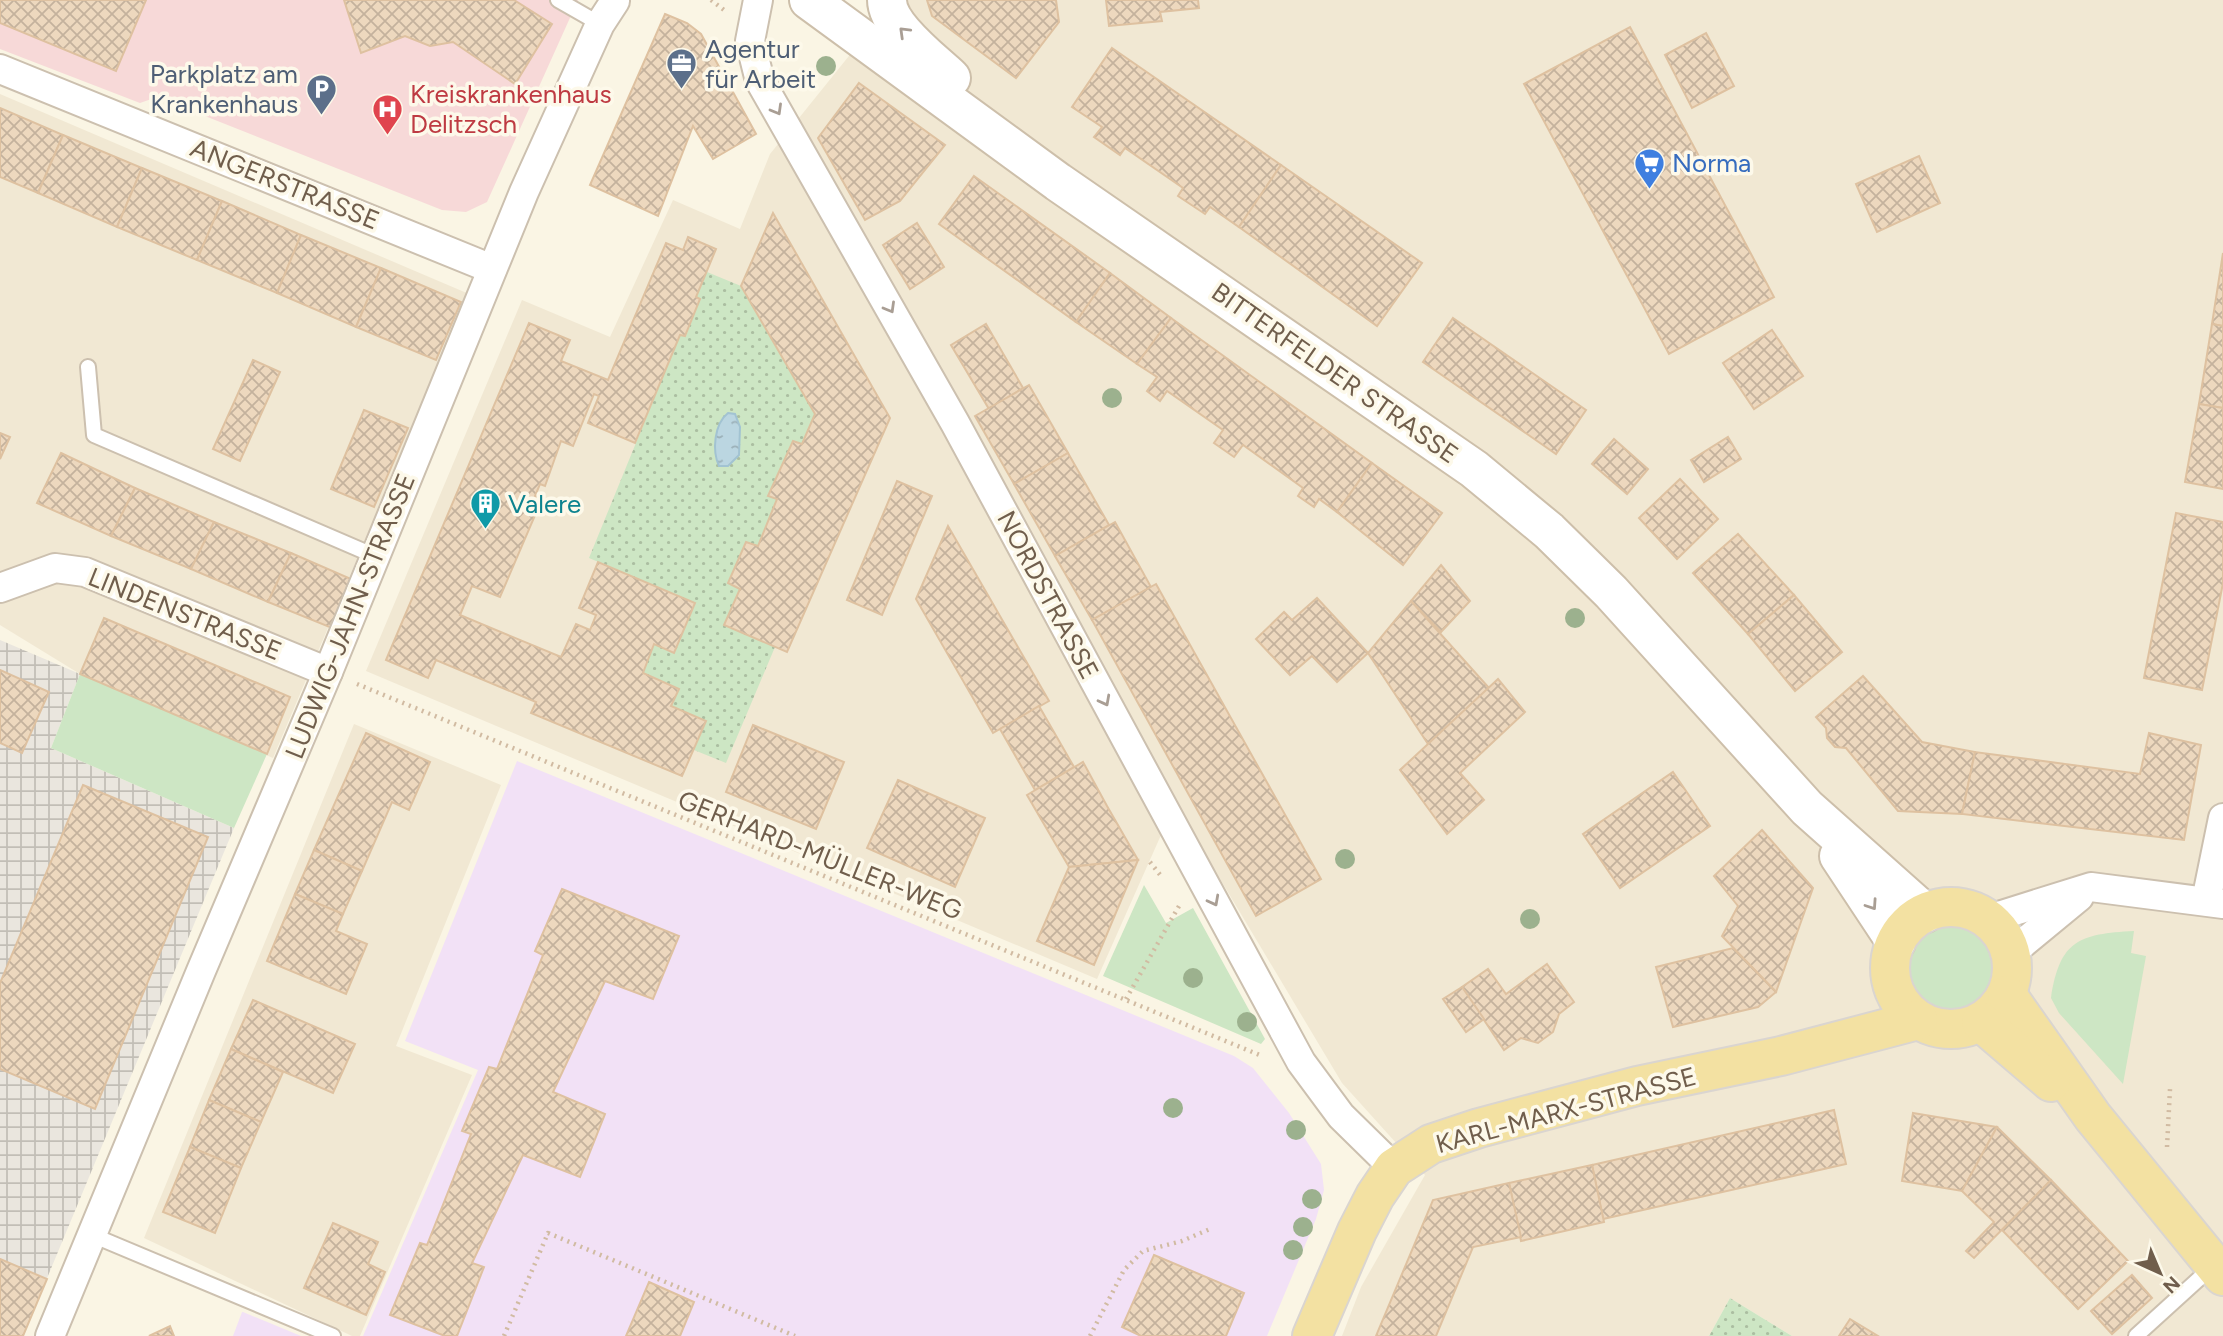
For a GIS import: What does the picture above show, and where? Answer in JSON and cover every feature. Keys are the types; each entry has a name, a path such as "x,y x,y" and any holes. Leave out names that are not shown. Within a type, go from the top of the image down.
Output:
{"main road":[{"path":"1953,906 1972,910 1989,919 2003,933 2011,953 2013,974 1994,1008 1966,1028 1933,1027 1918,1020 1903,1007 1894,989 1890,969 1896,942 1903,930 1925,913 1953,906"},
{"name":"KARL-MARX-STRASSE","path":"1802,1051 1894,989"},
{"path":"1994,1008 2093,1118 2218,1271"},
{"name":"KARL-MARX-STRASSE","path":"1312,1336 1375,1196 1394,1168 1432,1144 1479,1128 1637,1086 1802,1051 1918,1020"}],"street":[{"name":"NORDSTRASSE","path":"758,0 750,41 760,81 955,423 1301,1062 1341,1116 1394,1168"},
{"name":"BITTERFELDER STRASSE","path":"809,0 1058,182 1474,469 1549,531 1611,592 1807,808 1925,913"},
{"path":"887,0 887,9 894,23 1058,182"},
{"name":"LUDWIG-JAHN-STRASSE","path":"50,1336 328,672 524,192 607,12"},
{"name":"ANGERSTRASSE","path":"0,69 492,269"},
{"name":"LINDENSTRASSE","path":"0,588 55,568 85,572 328,672"},
{"name":"BITTERFELDER STRASSE","path":"1807,808 1896,942"},
{"path":"1989,919 2091,887 2215,903 2223,818"},
{"path":"2011,953 2091,887"}],"lane":[{"path":"558,0 607,12"},
{"path":"88,367 94,435 375,556"},
{"path":"92,1235 333,1336"},
{"path":"2136,1336 2218,1271"}],"path":[{"path":"711,0 731,15"},
{"name":"GERHARD-MÜLLER-WEG","path":"328,672 1256,1055 1301,1062"},
{"path":"1150,862 1166,882"},
{"path":"1126,999 1181,903"},
{"path":"1090,1336 1124,1270 1143,1251 1182,1241 1210,1229"},
{"path":"504,1336 548,1233 795,1336"}],"shaded area":[{"name":"Kreiskrankenhaus Delitzsch","path":"0,0 578,0 487,202 466,212 442,210 157,97 140,103 0,49"},
{"path":"894,0 2223,0 2223,1336 1792,1336 1730,1298 1709,1336 1342,1336 1361,1287 1425,1175 1342,1083 1186,822 1161,835 1097,979 366,671 522,300 610,337 673,200 740,229 770,154"},
{"path":"0,94 469,294 273,758 80,674 0,625"},
{"path":"0,640 80,674 51,748 234,828 23,1336 0,1336"},
{"path":"354,724 501,785 396,1046 472,1075 360,1336 352,1336 144,1238"},
{"path":"517,761 1234,1056 1253,1068 1289,1113 1321,1164 1324,1190 1316,1219 1267,1336 363,1336 478,1070 405,1041"},
{"path":"243,1312 301,1336 233,1336"}],"green space":[{"path":"707,272 741,286 815,414 802,444 793,441 769,496 777,499 758,546 746,542 728,582 740,589 725,625 775,647 726,763 694,750 706,721 671,706 679,689 643,673 654,644 695,603 589,558 680,335 686,336 700,299 696,297"},
{"path":"80,674 267,754 234,828 51,748"},
{"path":"1144,885 1166,923 1193,908 1265,1039 1261,1044 1103,976"},
{"path":"1951,927 1967,930 1981,939 1990,953 1993,969 1990,985 1981,999 1967,1008 1951,1011 1935,1008 1921,999 1912,985 1909,969 1912,953 1921,939 1935,930"},
{"path":"2134,931 2131,953 2146,956 2123,1084 2059,1013 2051,998 2060,963 2075,944 2099,935"},
{"path":"1730,1298 1792,1336 1709,1336"}],"water":[{"path":"728,413 735,414 740,427 739,455 728,466 719,466 715,453 717,431"}],"building":[{"path":"0,0 146,0 116,71 0,23"},
{"path":"344,0 514,0 552,24 515,84 453,42 430,46 405,36 361,53"},
{"path":"927,0 1056,0 1059,22 1016,78 932,16"},
{"path":"1106,0 1198,0 1199,8 1160,12 1162,21 1109,26"},
{"name":"Agentur für Arbeit","path":"665,14 687,23 701,34 756,134 713,159 693,126 658,216 590,185"},
{"name":"Norma","path":"1630,27 1774,297 1669,354 1524,84"},
{"path":"1706,33 1734,86 1692,108 1665,55"},
{"path":"1112,48 1281,165 1239,227 1210,207 1205,214 1178,196 1183,188 1125,148 1120,155 1094,137 1102,127 1072,107"},
{"path":"859,83 945,145 900,201 865,220 818,138"},
{"path":"0,108 63,135 38,193 0,177"},
{"path":"63,135 142,168 117,227 38,193"},
{"path":"1919,156 1940,203 1877,232 1856,184"},
{"path":"1281,165 1422,263 1377,326 1239,227"},
{"path":"142,168 222,201 197,260 117,227"},
{"path":"974,176 1110,273 1076,322 939,224"},
{"path":"222,201 301,235 277,293 197,260"},
{"path":"773,213 890,418 787,652 724,625 740,589 728,583 746,542 758,546 777,499 768,496 793,441 802,444 815,414 741,286"},
{"path":"917,223 944,267 910,289 883,245"},
{"path":"301,235 381,268 356,327 277,293"},
{"name":"Valere","path":"688,237 716,249 696,297 700,299 685,336 680,335 635,443 588,423 599,396 594,394 573,446 561,441 545,486 540,484 535,496 542,499 500,597 472,586 460,615 561,657 576,624 590,630 596,615 579,608 598,562 695,603 674,653 654,644 643,673 679,689 671,706 706,721 682,776 531,713 536,702 436,660 428,678 386,660 529,323 570,340 561,361 608,380 666,243 683,250"},
{"path":"2223,253 2223,326 2212,324"},
{"path":"381,268 461,302 436,360 356,327"},
{"path":"1110,273 1171,318 1137,364 1076,322"},
{"path":"1171,318 1372,463 1337,512 1319,499 1314,507 1298,496 1303,488 1243,445 1234,457 1214,443 1223,430 1167,391 1160,401 1147,391 1157,377 1137,364"},
{"path":"1453,318 1586,410 1556,454 1423,362"},
{"path":"986,324 1023,388 989,409 951,345"},
{"path":"2212,324 2223,326 2223,408 2199,404"},
{"path":"1772,330 1803,376 1754,409 1723,363"},
{"path":"253,360 280,372 240,461 213,449"},
{"path":"1029,385 1068,453 1014,484 975,416"},
{"path":"2199,404 2223,408 2223,489 2185,482"},
{"path":"364,410 408,428 374,507 331,489"},
{"path":"0,433 10,437 0,459"},
{"path":"1728,437 1741,459 1704,482 1691,460"},
{"path":"1614,439 1648,469 1627,494 1592,464"},
{"path":"61,453 135,488 111,536 37,503"},
{"path":"1068,453 1109,525 1055,556 1014,484"},
{"path":"1372,463 1442,513 1403,565 1337,512"},
{"path":"1680,479 1718,519 1677,559 1639,518"},
{"path":"897,481 932,496 882,615 847,600"},
{"path":"135,488 214,522 191,569 111,536"},
{"path":"2176,513 2223,522 2223,583 2202,690 2144,678"},
{"path":"214,522 291,553 268,602 191,569"},
{"path":"1115,522 1151,587 1092,620 1055,556"},
{"path":"948,526 1049,701 993,733 916,599"},
{"path":"1738,534 1794,595 1748,634 1693,573"},
{"path":"291,553 351,579 332,628 268,602"},
{"path":"1441,565 1470,601 1441,632 1411,601"},
{"path":"1156,584 1321,879 1256,916 1092,620"},
{"path":"1794,595 1842,652 1795,691 1748,634"},
{"path":"1317,598 1368,653 1337,682 1312,656 1290,675 1256,639 1284,612 1292,620"},
{"path":"1411,601 1489,688 1428,744 1368,653"},
{"path":"104,618 290,697 267,754 80,674"},
{"path":"0,670 49,692 22,753 0,743"},
{"path":"1863,676 1922,742 1975,752 1962,814 1898,811 1846,748 1835,747 1827,738 1826,728 1816,717"},
{"path":"1498,679 1525,712 1460,773 1484,800 1447,834 1400,770"},
{"path":"1039,706 1074,767 1035,790 1000,729"},
{"path":"753,725 844,762 816,829 726,792"},
{"path":"366,733 430,762 409,810 392,802 362,871 314,850"},
{"path":"2149,733 2201,745 2184,840 1962,814 1975,752 2140,774"},
{"path":"1083,762 1138,860 1069,867 1027,795"},
{"path":"1673,772 1710,826 1620,888 1583,834"},
{"path":"898,780 985,818 955,887 867,848"},
{"path":"83,785 208,837 95,1109 0,1069 0,983"},
{"path":"1762,830 1813,888 1776,992 1722,936 1738,906 1714,876"},
{"path":"314,850 362,871 343,914 295,894"},
{"path":"1138,860 1094,965 1037,941 1069,867"},
{"path":"562,889 679,936 653,999 605,981 553,1092 605,1114 580,1177 523,1155 472,1263 484,1267 457,1336 445,1336 390,1315 420,1243 427,1245 471,1134 462,1131 489,1067 497,1069 543,955 535,951"},
{"path":"295,894 343,914 336,931 367,944 346,994 267,961"},
{"path":"1733,948 1776,992 1758,1007 1673,1027 1656,967"},
{"path":"1547,964 1574,1002 1559,1014 1553,1032 1538,1043 1521,1038 1504,1050 1462,987 1488,969 1506,994"},
{"path":"1462,987 1484,1019 1466,1032 1443,999"},
{"path":"253,1000 355,1044 333,1093 231,1049"},
{"path":"231,1049 283,1072 261,1122 209,1100"},
{"path":"209,1100 261,1122 241,1168 190,1147"},
{"path":"1834,1110 1846,1164 1603,1219 1592,1165"},
{"path":"1913,1113 1997,1127 1962,1191 1902,1181"},
{"path":"1997,1127 2051,1180 1974,1258 1966,1251 1994,1222 1962,1191"},
{"path":"190,1147 241,1168 215,1233 163,1212"},
{"path":"1592,1165 1604,1222 1521,1241 1509,1183"},
{"path":"2051,1180 2128,1261 2078,1309 2002,1230"},
{"path":"1509,1183 1521,1237 1473,1247 1436,1336 1376,1336 1433,1200"},
{"path":"333,1223 378,1242 368,1264 385,1272 366,1315 304,1288"},
{"path":"1154,1255 1244,1293 1226,1336 1141,1336 1122,1327"},
{"path":"0,1259 47,1279 23,1336 0,1336"},
{"path":"2132,1275 2152,1298 2112,1334 2091,1311"},
{"path":"649,1282 694,1302 680,1336 626,1336"},
{"path":"1850,1319 1878,1336 1839,1336"},
{"path":"170,1326 174,1336 149,1336"}],"place":[{"name":"Agentur für Arbeit","path":"682,91"},
{"name":"Parkplatz am Krankenhaus","path":"321,116"},
{"name":"Kreiskrankenhaus Delitzsch","path":"387,136"},
{"name":"Norma","path":"1649,190"},
{"name":"Valere","path":"485,531"}]}
